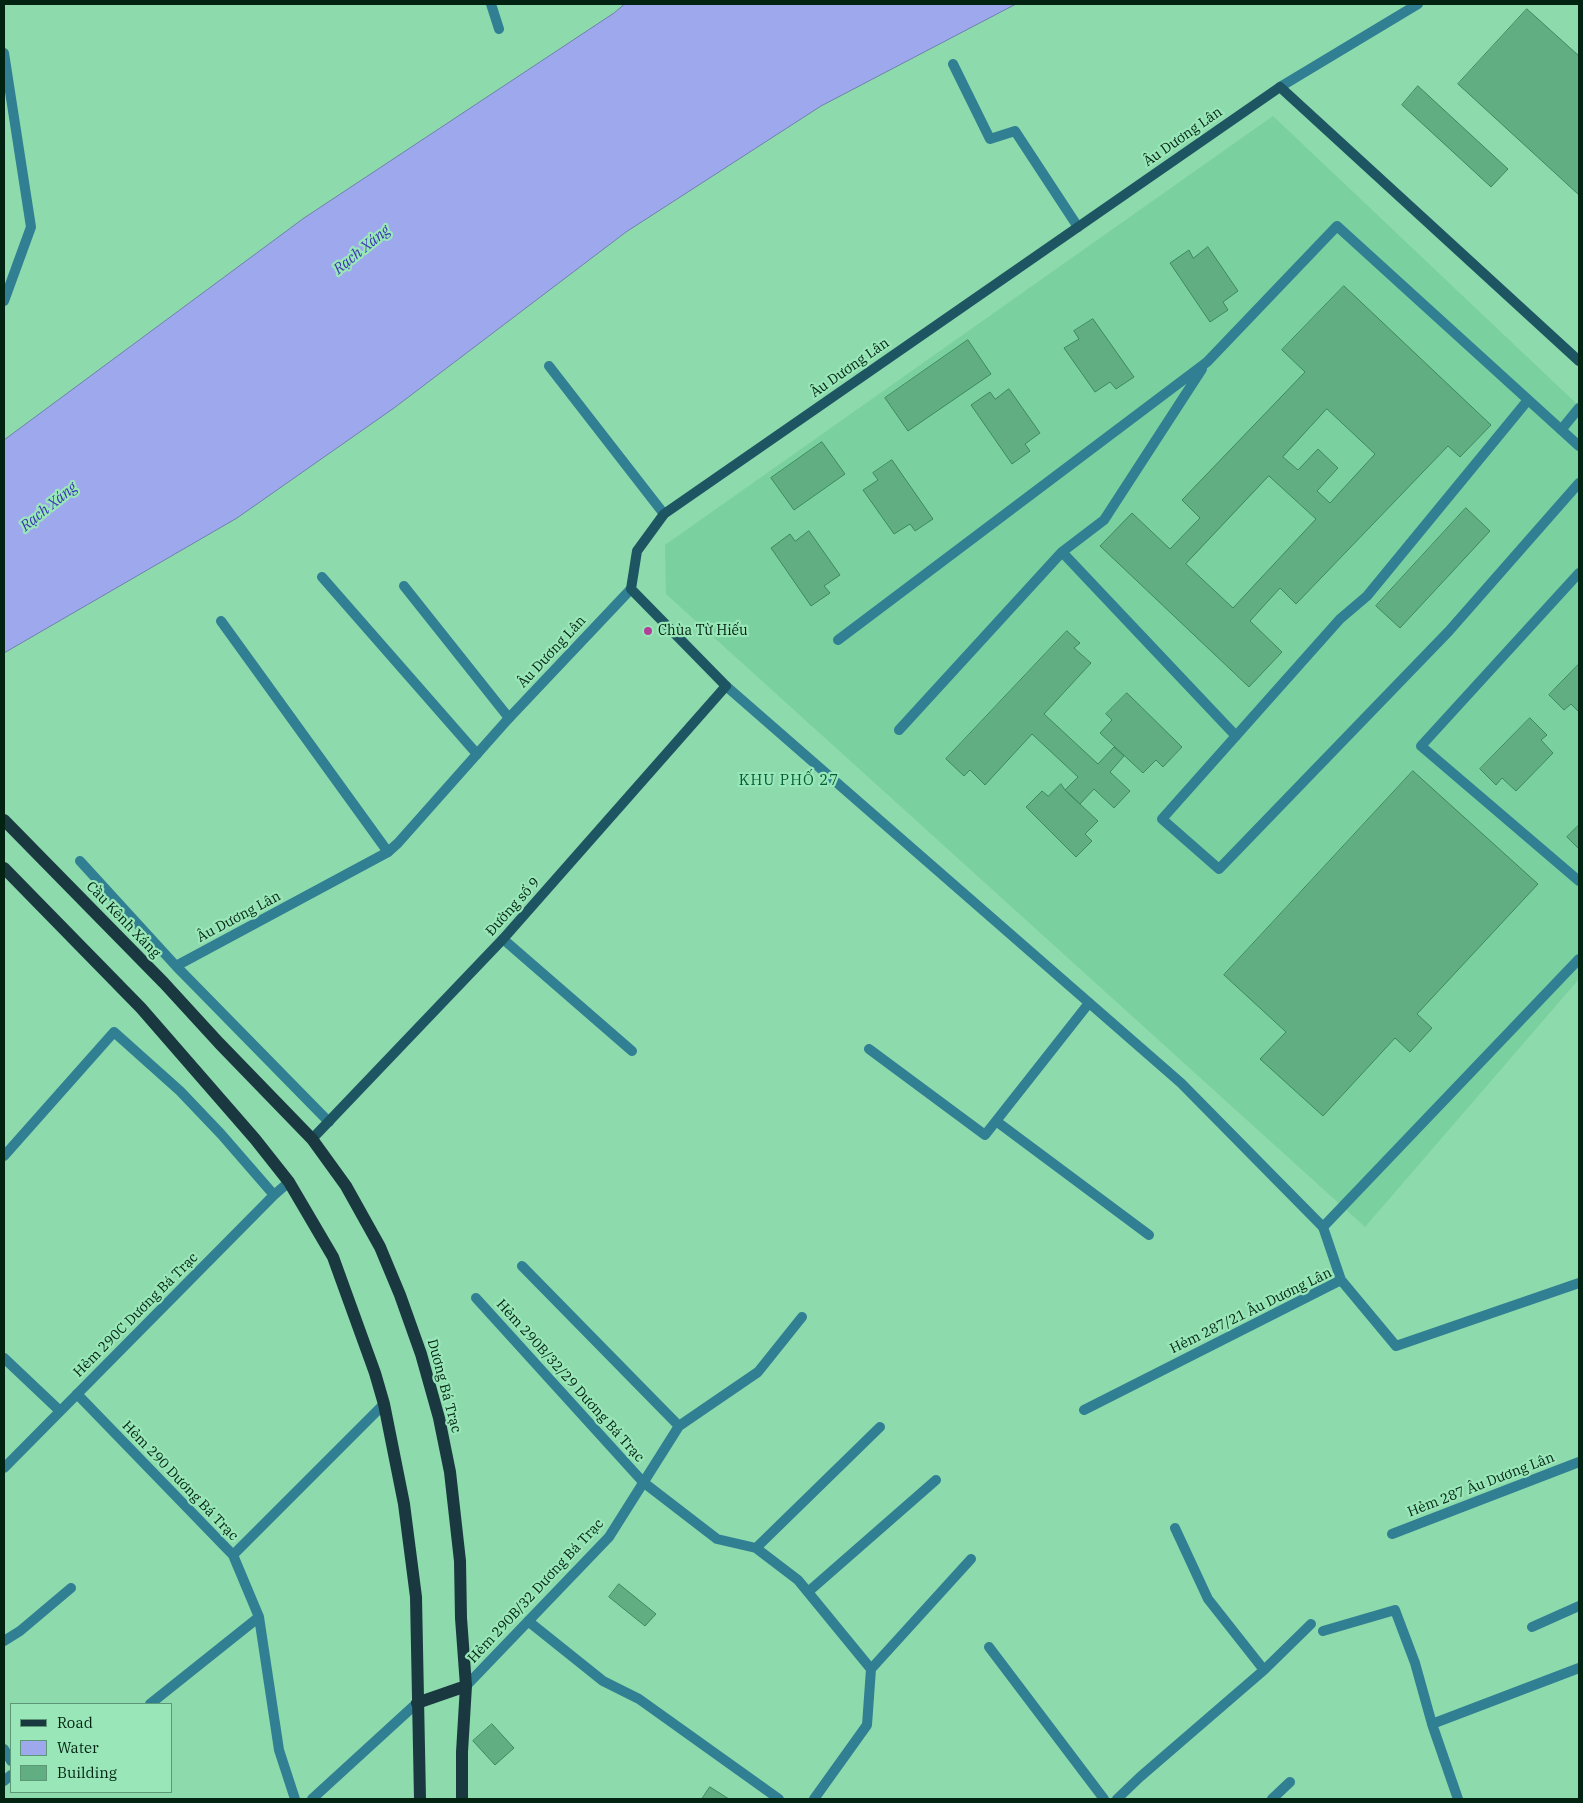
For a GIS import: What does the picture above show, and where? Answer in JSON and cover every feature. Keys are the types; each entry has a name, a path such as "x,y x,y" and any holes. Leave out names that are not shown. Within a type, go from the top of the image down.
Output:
{"main road":[{"name":"Cầu Kênh Xáng","path":"4,820 164,983 219,1043"},
{"path":"4,868 141,1008 255,1139 289,1182 333,1257 375,1373 384,1404 404,1504 416,1598 420,1799"},
{"name":"Dương Bá Trạc","path":"219,1043 312,1139 346,1186 380,1247 400,1295 421,1354 439,1418 450,1472 460,1561 461,1618 466,1686 462,1752 462,1799"},
{"path":"417,1703 466,1686"}],"street":[{"path":"491,4 499,29"},
{"path":"1412,5 1280,87 1579,361"},
{"path":"4,53 31,227 4,301"},
{"path":"953,64 990,139 1015,131 1078,227"},
{"name":"Âu Dương Lân","path":"176,966 388,852 398,843 509,718 631,588 637,551 664,514 1280,87"},
{"path":"838,640 1206,362 1337,226 1579,446"},
{"path":"899,730 1062,552 1104,520 1206,362"},
{"path":"549,366 664,514"},
{"path":"1528,400 1367,596 1340,619 1162,819 1219,869 1449,631 1579,483"},
{"path":"1561,430 1579,408"},
{"path":"1062,552 1236,736"},
{"path":"1579,573 1421,746 1579,881"},
{"path":"322,577 477,754"},
{"path":"404,586 509,718"},
{"path":"631,588 726,686 1181,1084 1323,1226 1341,1280"},
{"path":"221,621 388,852"},
{"name":"Đường số 9","path":"312,1139 503,939 726,686"},
{"path":"80,861 176,966 329,1122"},
{"path":"503,939 632,1052"},
{"path":"1323,1226 1579,959"},
{"path":"869,1048 986,1135 1089,1003"},
{"path":"4,1156 114,1032 187,1098 274,1195"},
{"path":"996,1121 1149,1235"},
{"name":"Hẻm 290C Dương Bá Trạc","path":"4,1468 289,1182"},
{"path":"522,1266 678,1426"},
{"name":"Hẻm 287/21 Âu Dương Lân","path":"1084,1410 1341,1280 1396,1346 1579,1283"},
{"name":"Hẻm 290B/32/29 Dương Bá Trạc","path":"476,1298 643,1482 717,1540 756,1548"},
{"name":"Hẻm 290B/32 Dương Bá Trạc","path":"466,1686 609,1537 678,1426 758,1372 802,1317"},
{"path":"4,1358 60,1411"},
{"name":"Hẻm 290 Dương Bá Trạc","path":"77,1394 233,1555 259,1617 279,1750 295,1799"},
{"path":"233,1555 384,1404"},
{"path":"871,1669 798,1580 756,1548 880,1427"},
{"name":"Hẻm 287 Âu Dương Lân","path":"1392,1534 1579,1462"},
{"path":"808,1592 936,1480"},
{"path":"1175,1528 1208,1599 1264,1670"},
{"path":"814,1799 867,1725 871,1669 972,1559"},
{"path":"4,1640 20,1630 71,1588"},
{"path":"1532,1627 1579,1606"},
{"path":"1323,1631 1395,1610 1415,1663 1432,1724 1458,1799"},
{"path":"151,1703 259,1617"},
{"path":"528,1621 603,1681 639,1699 779,1799"},
{"path":"1117,1799 1264,1670 1311,1624"},
{"path":"990,1647 1104,1799"},
{"path":"1432,1724 1579,1668"},
{"path":"312,1799 417,1703"},
{"path":"1272,1799 1290,1782"}],"shaded area":[{"path":"1273,116 1579,406 1579,979 1365,1227 666,594 665,545"}],"water":[{"name":"Rạch Xáng","path":"625,4 1016,4 821,106 626,232 394,408 237,518 4,653 4,440 304,218"}],"building":[{"path":"1527,9 1579,56 1579,195 1458,84"},
{"path":"1418,86 1508,169 1491,187 1402,105"},
{"path":"1208,247 1238,291 1223,302 1228,310 1210,322 1170,263 1189,250 1193,258"},
{"path":"1344,286 1491,425 1460,457 1448,446 1296,604 1280,588 1250,621 1282,652 1249,687 1100,546 1132,513 1170,549 1200,518 1182,500 1305,372 1282,350","holes":["1327,409 1375,454 1330,503 1317,491 1338,468 1318,449 1298,470 1283,457","1269,476 1316,519 1233,608 1186,564"]},
{"path":"1093,319 1134,377 1116,389 1110,382 1095,392 1064,348 1079,339 1074,331"},
{"path":"968,340 991,374 908,431 885,398"},
{"path":"1009,389 1040,433 1025,444 1030,451 1012,464 971,405 990,392 995,399"},
{"path":"822,442 845,474 794,510 771,478"},
{"path":"892,460 933,519 915,531 910,524 894,534 863,490 878,480 873,473"},
{"path":"1466,508 1490,531 1400,628 1376,606"},
{"path":"809,531 840,575 824,586 830,593 811,606 771,548 790,534 795,541"},
{"path":"1067,631 1080,643 1074,648 1091,663 1044,714 1098,764 1114,747 1124,756 1110,772 1130,791 1114,808 1094,789 1080,804 1065,790 1078,777 1032,734 985,785 970,770 964,776 946,759"},
{"path":"1579,664 1579,712 1571,704 1564,710 1549,695"},
{"path":"1127,693 1182,747 1163,767 1156,760 1143,773 1100,733 1112,720 1106,714"},
{"path":"1530,718 1547,735 1541,740 1553,753 1516,791 1502,778 1496,785 1480,769"},
{"path":"1413,771 1538,884 1417,1014 1432,1028 1410,1052 1395,1038 1323,1116 1260,1059 1286,1032 1224,975"},
{"path":"1061,784 1098,821 1085,834 1092,841 1076,857 1026,807 1042,791 1048,796"},
{"path":"1579,825 1579,849 1567,837"},
{"path":"619,1584 656,1614 645,1626 609,1597"},
{"path":"492,1724 514,1748 495,1765 473,1741"},
{"path":"710,1787 729,1799 702,1799"}],"place":[{"name":"Chùa Từ Hiếu","path":"648,631"}],"district":[{"name":"KHU PHỐ 27","path":"789,781"}]}
